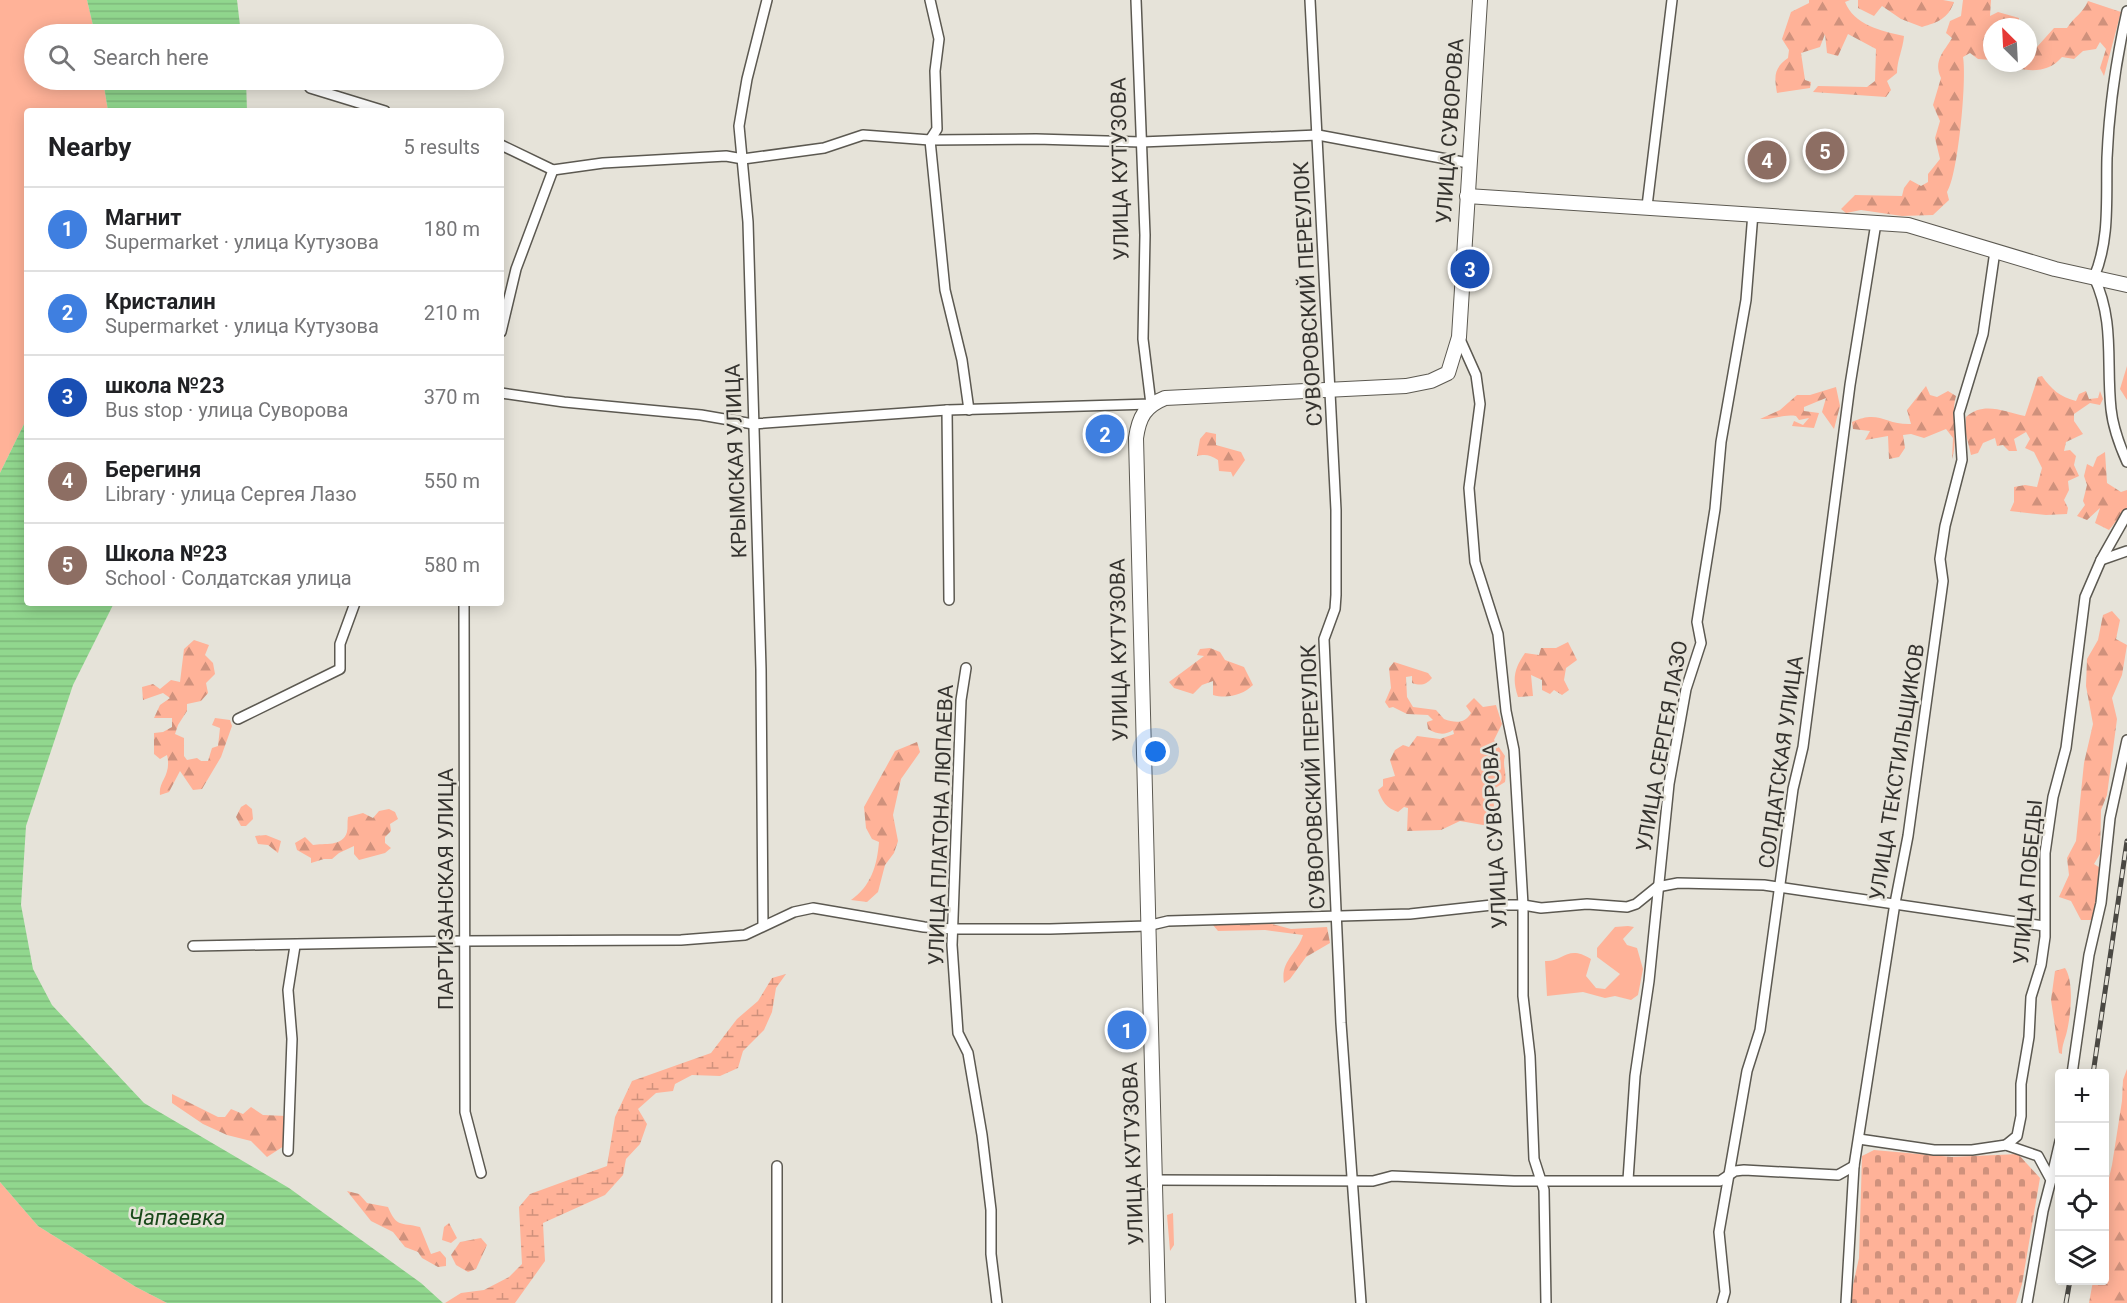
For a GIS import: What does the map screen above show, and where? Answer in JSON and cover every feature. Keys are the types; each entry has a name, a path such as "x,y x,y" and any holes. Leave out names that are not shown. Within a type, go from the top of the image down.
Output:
{"street":[{"name":"КРЫМСКАЯ УЛИЦА","path":"763,925 761,669 748,222 740,126 745,88 767,0"},
{"path":"930,0 939,39 935,71 937,129 930,140 945,290 962,360 969,410"},
{"name":"УЛИЦА КУТУЗОВА","path":"1136,0 1145,235 1143,339 1151,404 1139,419 1136,438 1158,1303"},
{"name":"СУВОРОВСКИЙ ПЕРЕУЛОК","path":"1310,0 1326,287 1327,379 1331,389 1336,595 1335,609 1324,639 1336,916 1361,1303"},
{"name":"УЛИЦА СУВОРОВА","path":"1331,389 1406,386 1431,381 1448,373 1459,337 1468,163 1480,0"},
{"path":"1647,206 1672,0"},
{"path":"2127,11 2114,70 2107,158 2107,205 2101,260 2094,277 2105,299 2109,325 2111,409 2117,438 2127,462"},
{"path":"317,90 375,108"},
{"path":"504,146 553,170 603,163 726,156 742,159 824,148 863,135 930,140 1036,138 1141,142 1318,135 1468,163"},
{"path":"504,319 516,269 553,170"},
{"path":"1467,196 1647,206 1908,225 1995,251 2127,285"},
{"name":"УЛИЦА СЕРГЕЯ ЛАЗО","path":"1628,1180 1635,1076 1649,981 1670,784 1686,689 1701,643 1697,622 1715,509 1721,442 1746,300 1753,213"},
{"name":"СОЛДАТСКАЯ УЛИЦА","path":"1722,1303 1725,1292 1719,1232 1747,1071 1760,1030 1782,889 1850,385 1876,223"},
{"name":"УЛИЦА ТЕКСТИЛЬЩИКОВ","path":"1846,1303 1854,1166 1895,903 1908,836 1943,581 1940,559 1945,525 1962,460 1959,413 1983,334 1995,251"},
{"name":"УЛИЦА СУВОРОВА","path":"1459,337 1476,375 1480,404 1469,488 1475,562 1498,634 1506,711 1514,750 1523,904 1523,996 1530,1056 1534,1159 1542,1180 1546,1303"},
{"path":"504,393 564,402 700,415 753,424 947,410 1151,404 1164,398 1331,389"},
{"path":"947,410 949,600"},
{"name":"УЛИЦА ПОБЕДЫ","path":"2006,1145 2017,1136 2021,1116 2021,1084 2029,1037 2031,997 2041,964 2047,894 2045,853 2053,797 2066,748 2085,597 2101,560 2127,514"},
{"path":"2101,560 2127,551"},
{"path":"238,719 340,669 340,644 354,606"},
{"name":"ПАРТИЗАНСКАЯ УЛИЦА","path":"465,606 465,1112 481,1173"},
{"name":"УЛИЦА ПЛАТОНА ЛЮПАЕВА","path":"966,668 961,700 953,929 958,1033 968,1053 982,1135 990,1210 991,1254 998,1303"},
{"path":"2073,1069 2089,955 2101,903 2110,818 2127,740"},
{"path":"193,946 295,946 464,940 681,940 745,935 794,912 813,908 924,927 953,929 1147,926 1168,921 1410,914 1523,904 1541,908 1587,904 1627,907 1636,904 1658,887 1678,883 1719,883 1782,889 1895,903 2044,926"},
{"path":"288,1150 292,1039 288,990 295,946"},
{"path":"1859,1139 1934,1150 1972,1150 2006,1145 2038,1156 2051,1180"},
{"path":"2027,1303 2043,1211 2055,1163"},
{"path":"777,1166 777,1303"},
{"path":"1155,1180 1373,1181 1392,1176 1720,1181 1744,1170 1838,1175 1854,1166"}],"green space":[{"path":"0,0 87,0 93,24 24,24 24,90 105,90 108,108 24,108 24,424 0,473"},
{"path":"1809,0 1850,0 1845,2 1849,10 1862,22 1904,36 1897,73 1887,81 1891,90 1886,97 1813,92 1818,86 1867,87 1875,81 1876,49 1848,34 1838,56 1827,53 1825,34 1820,47 1801,53 1805,80 1811,82 1810,88 1777,93 1776,73 1780,65 1788,58 1789,50 1782,39 1791,12 1809,3"},
{"path":"1858,0 1954,2 1942,19 1922,27 1901,19 1882,6 1874,16 1858,8"},
{"path":"1963,0 1991,0 1990,16 1998,12 2019,18 1983,18 1983,59 1978,59 1970,53 1963,57 1961,127 1955,167 1947,192 1949,200 1933,215 1902,216 1861,210 1846,213 1841,209 1855,195 1902,196 1910,180 1921,186 1928,182 1928,174 1940,159 1935,138 1940,121 1933,105 1941,78 1938,66 1952,38 1946,33 1950,21 1961,16"},
{"path":"2088,1 2121,12 2104,76 2100,68 2106,49 2100,42 2096,49 2083,51 2074,59 2062,57 2049,67 2037,70 2037,47 2054,28 2067,28"},
{"path":"2127,366 2127,400 2120,389"},
{"path":"2042,376 2056,392 2070,399 2076,401 2079,394 2086,391 2089,399 2098,398 2100,391 2103,399 2100,405 2090,403 2074,414 2074,421 2083,434 2066,442 2064,451 2070,450 2076,456 2074,465 2079,476 2068,481 2069,490 2064,500 2068,508 2067,514 2046,515 2010,511 2014,502 2014,487 2025,485 2037,487 2042,468 2034,452 2025,448 2030,439 2026,432 2014,439 2017,451 2009,451 2003,445 1997,446 1995,438 1983,443 1978,453 1971,455 1965,430 1966,417 1980,410 1994,409 2025,416 2038,377"},
{"path":"1926,386 1930,395 1937,397 1948,391 1956,396 1954,404 1955,443 1952,459 1953,438 1946,429 1924,438 1911,434 1903,435 1905,448 1899,457 1889,459 1888,436 1865,440 1870,431 1853,429 1852,422 1869,417 1911,424 1907,410"},
{"path":"1836,387 1840,406 1834,429 1822,412 1826,398 1804,407 1804,411 1819,413 1814,428 1792,426 1794,421 1803,425 1809,418 1799,420 1796,416 1782,416 1760,419 1780,410 1797,395 1810,395"},
{"path":"1206,432 1216,434 1216,445 1241,452 1245,460 1233,477 1231,472 1219,471 1218,460 1215,458 1205,455 1197,456 1200,439"},
{"path":"2105,452 2107,483 2121,492 2127,490 2127,508 2109,530 2095,523 2100,508 2087,520 2077,516 2085,505 2083,501 2087,485 2084,476 2087,464 2093,467 2097,457"},
{"path":"2112,611 2120,620 2116,639 2127,645 2122,675 2112,698 2117,719 2107,795 2101,810 2100,854 2094,864 2102,869 2092,920 2081,920 2071,901 2059,897 2069,875 2067,858 2076,841 2084,763 2093,724 2086,686 2087,659 2098,640 2103,615"},
{"path":"194,640 209,645 205,655 213,663 215,674 206,683 208,693 201,701 187,704 187,711 178,725 175,734 184,738 184,756 187,760 197,758 201,761 208,761 212,748 218,746 220,728 212,725 215,718 230,720 232,726 221,757 202,789 193,790 180,771 169,792 160,795 168,762 167,755 160,759 154,754 154,733 163,732 172,727 172,718 154,718 160,705 170,698 163,693 143,700 142,687 153,684 160,689 171,680 180,682 184,649"},
{"path":"1568,642 1577,660 1566,668 1564,680 1569,690 1562,695 1554,690 1550,694 1542,690 1542,680 1531,675 1533,696 1518,697 1515,674 1525,653 1539,655 1541,648 1556,648"},
{"path":"1210,648 1220,652 1225,660 1244,667 1253,685 1240,694 1224,697 1213,695 1213,681 1202,685 1193,694 1174,688 1169,682 1204,656 1197,655 1200,649"},
{"path":"1394,662 1428,673 1432,678 1421,685 1412,683 1412,676 1406,677 1407,697 1413,707 1436,710 1444,719 1456,722 1469,717 1471,713 1466,706 1474,698 1483,707 1496,705 1502,724 1494,740 1505,756 1505,782 1492,790 1494,806 1491,823 1483,825 1460,821 1441,830 1407,831 1408,808 1404,807 1398,812 1383,801 1378,790 1383,786 1383,779 1395,776 1390,760 1395,750 1403,745 1409,747 1417,736 1440,739 1454,734 1453,730 1440,734 1428,729 1427,722 1433,720 1428,715 1407,714 1393,707 1389,708 1385,702 1391,688 1389,668"},
{"path":"917,742 920,752 901,779 893,815 898,841 894,853 885,865 878,892 867,902 851,900 864,888 872,875 878,851 879,842 872,839 866,828 864,807 895,751"},
{"path":"246,804 252,809 253,819 246,826 241,826 236,817 241,807"},
{"path":"389,809 395,812 398,819 390,824 391,831 385,837 385,843 391,848 385,853 359,860 354,854 354,846 332,859 311,863 311,858 297,850 295,843 305,837 313,845 342,840 347,832 348,817 363,813 373,818 379,811"},
{"path":"266,835 281,841 278,853 268,845 258,844 255,836"},
{"path":"1272,924 1291,929 1327,927 1330,943 1306,957 1290,979 1284,983 1284,969 1303,935 1265,930 1218,931 1213,925"},
{"path":"1615,927 1634,927 1623,939 1627,945 1637,948 1643,969 1638,995 1631,1000 1615,996 1605,998 1583,992 1547,996 1545,961 1571,953 1591,959 1586,976 1596,988 1605,989 1620,974 1597,957 1597,948"},
{"path":"2065,968 2070,981 2071,998 2062,1054 2059,1053 2051,1000 2055,971"},
{"path":"786,974 776,988 772,1012 764,1030 743,1051 738,1068 720,1076 692,1075 675,1084 673,1091 656,1093 638,1109 647,1124 640,1144 626,1159 623,1175 605,1195 543,1223 545,1261 515,1303 445,1303 461,1293 484,1290 509,1277 522,1264 519,1207 530,1194 607,1166 615,1117 632,1081 711,1053 737,1019 758,1001 772,978"},
{"path":"2127,1069 2127,1303 2089,1303 2092,1285 2109,1285 2109,1178 2122,1101 2123,1080"},
{"path":"172,1094 218,1117 225,1117 231,1109 243,1114 251,1107 263,1115 286,1116 284,1146 267,1157 251,1141 227,1135 203,1124 172,1103"},
{"path":"1874,1150 1952,1157 2018,1154 2040,1178 2022,1284 2016,1303 1849,1303 1859,1258 1862,1156"},
{"path":"0,1182 38,1226 136,1287 167,1303 0,1303"},
{"path":"347,1191 359,1194 367,1203 388,1207 400,1223 420,1227 431,1254 440,1251 446,1258 446,1266 438,1267 422,1258 418,1252 405,1247 393,1232 371,1221"},
{"path":"1173,1213 1174,1245 1170,1251 1167,1215"},
{"path":"449,1223 457,1238 451,1243 442,1240 444,1227"},
{"path":"481,1238 487,1245 476,1269 468,1272 456,1265 451,1255 460,1242"}],"water":[{"path":"87,0 237,0 240,24 93,24"},
{"path":"105,90 246,90 247,108 108,108"},
{"name":"Чапаевка","path":"24,424 24,606 112,606 73,685 26,826 21,905 33,969 52,1005 144,1103 289,1188 421,1283 443,1303 167,1303 136,1287 38,1226 0,1182 0,473"}],"railway":[{"path":"2094,1069 2127,841"},
{"path":"2066,1303 2069,1285"}],"place":[{"name":"Школа №23","path":"1825,151"},
{"name":"Берегиня","path":"1767,160"},
{"name":"школа №23","path":"1470,269"},
{"name":"Кристалин","path":"1105,434"},
{"name":"Магнит","path":"1127,1030"}]}
